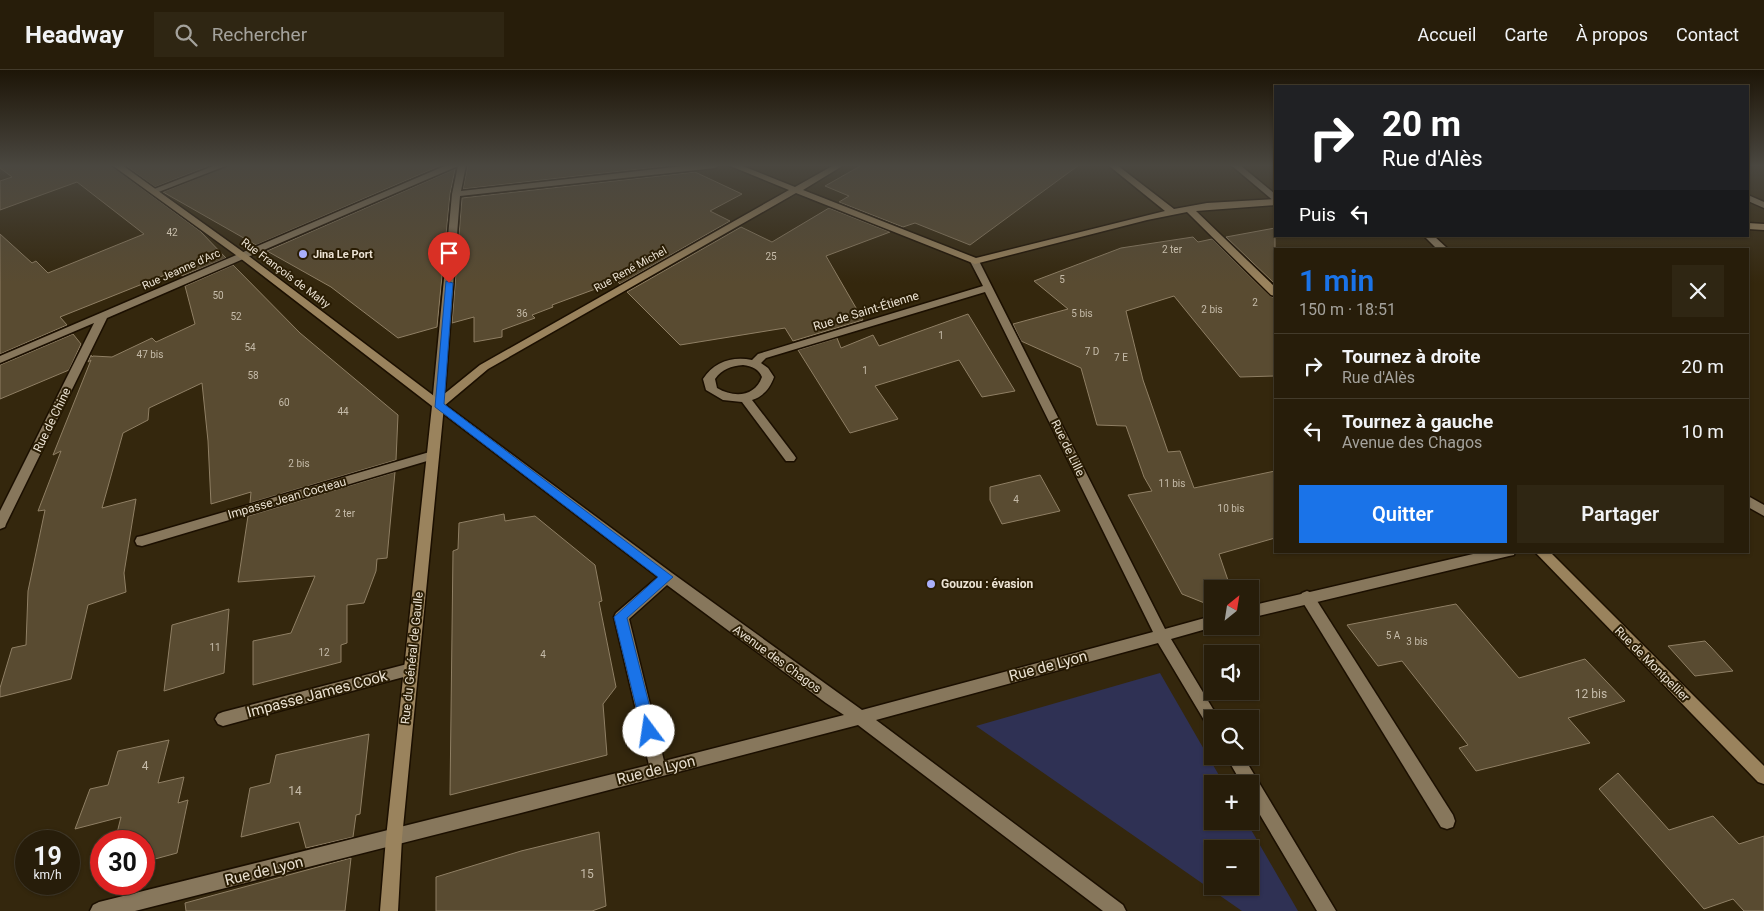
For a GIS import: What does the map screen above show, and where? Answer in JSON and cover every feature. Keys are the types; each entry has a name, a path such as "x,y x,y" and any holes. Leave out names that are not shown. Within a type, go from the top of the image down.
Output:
{"street":[{"name":"Rue François de Mahy","path":"170,204 243,256 438,405"},
{"name":"Rue Jeanne d'Arc","path":"0,360 363,204"},
{"path":"438,405 455,204"},
{"name":"Rue René Michel","path":"438,405 484,367 771,204"},
{"path":"832,204 975,261 1172,212 1240,204"},
{"path":"1162,204 1172,212"},
{"path":"1188,209 1274,292"},
{"path":"1749,226 1764,227"},
{"path":"1429,237 1442,248"},
{"name":"Rue de Lille","path":"975,261 1161,635 1206,710"},
{"name":"Rue de Saint-Étienne","path":"754,364 762,356 988,288"},
{"name":"Rue de Chine","path":"0,524 104,316"},
{"path":"744,362 754,364 766,371 767,384 755,395 745,398 735,399 718,395 712,390 709,379 712,373 726,364 744,362"},
{"path":"745,398 790,458"},
{"name":"Rue du Général de Gaulle","path":"389,911 394,838 438,405"},
{"name":"Avenue des Chagos","path":"438,405 667,577 890,738 1117,911"},
{"name":"Impasse Jean Cocteau","path":"142,541 433,455"},
{"path":"1753,503 1764,511"},
{"path":"1259,610 1499,553"},
{"name":"Rue de Montpellier","path":"1542,553 1764,777"},
{"path":"658,769 620,617 667,577"},
{"path":"1307,597 1447,820"},
{"name":"Rue de Lyon","path":"99,911 394,838 860,718 1204,624"},
{"name":"Impasse James Cook","path":"223,719 411,669"},
{"path":"1239,765 1327,911"}],"shaded area":[{"path":"1160,673 1204,749 1204,765 1213,765 1219,775 1204,775 1204,830 1251,830 1257,840 1204,840 1204,885 976,726"},
{"path":"1259,844 1298,911 1242,911 1219,895 1259,895"}],"building":[{"path":"0,204 16,204 0,210"},
{"path":"106,204 164,204 200,231 226,258 182,276 180,269 60,317 67,325 0,354 0,234 32,263 36,261 48,273 144,234"},
{"path":"184,204 351,204 256,245"},
{"path":"374,204 449,204 437,327 398,338 331,287 267,251"},
{"path":"462,204 723,204 710,211 730,221 620,284 617,281 552,305 553,307 532,315 535,318 502,330 502,337 474,342 474,317 452,323"},
{"path":"845,204 1026,204 970,245 915,223 903,227"},
{"path":"829,208 890,232 826,256 863,320 793,341 785,328 680,345 627,292 741,227 772,242"},
{"path":"1274,228 1274,283 1226,237"},
{"path":"1193,237 1198,242 1212,239 1270,296 1274,298 1274,376 1240,377 1174,296 1126,311 1143,380 1168,452 1180,451 1194,488 1274,471 1274,538 1219,554 1228,580 1204,580 1204,603 1182,594 1128,495 1152,491 1144,477 1126,426 1097,425 1081,368 1021,341 1013,324 1068,309 1034,281 1121,248"},
{"path":"233,265 300,333 398,415 396,460 250,503 251,492 211,504 208,441 202,383 149,408 148,420 123,433 102,508 136,499 124,573 126,592 88,605 71,679 0,697 0,688 12,648 26,645 28,591 45,510 38,511 61,451 53,455 91,360 88,362 91,355 92,357 112,357 152,338 156,342 195,324 185,286"},
{"path":"968,314 1015,391 982,397 959,360 875,386 898,419 850,433 798,350 837,338 841,348 873,335 879,346"},
{"path":"73,334 81,344 69,370 0,399 0,365"},
{"path":"395,472 387,558 377,559 376,571 364,603 347,605 347,643 341,645 341,662 253,685 253,641 291,633 315,576 238,582 248,516"},
{"path":"1040,475 1060,511 1002,524 990,500 990,487"},
{"path":"504,514 505,521 535,516 595,565 602,601 599,602 616,687 603,704 607,755 450,795 453,551 458,549 459,523"},
{"path":"1456,604 1519,678 1585,659 1625,701 1568,718 1590,743 1476,771 1459,748 1468,745 1402,661 1378,666 1347,625"},
{"path":"229,609 224,673 164,691 172,625"},
{"path":"1705,641 1733,671 1695,676 1668,646"},
{"path":"369,734 360,814 356,815 353,837 306,848 299,822 241,837 250,788 270,783 276,755"},
{"path":"169,740 158,783 184,777 178,803 188,800 177,853 155,859 155,830 118,830 121,817 75,829 90,789 108,785 118,751"},
{"path":"1618,773 1669,830 1713,816 1739,844 1764,836 1764,911 1744,911 1733,899 1704,909 1599,789"},
{"path":"599,832 606,906 592,911 436,911 436,877 521,851"},
{"path":"351,858 345,911 186,911 185,903"}],"place":[{"name":"Jina Le Port","path":"303,254"},
{"name":"Gouzou : évasion","path":"931,584"}],"route":[{"path":"449,283 438,405 667,577 620,617 649,731"}]}
